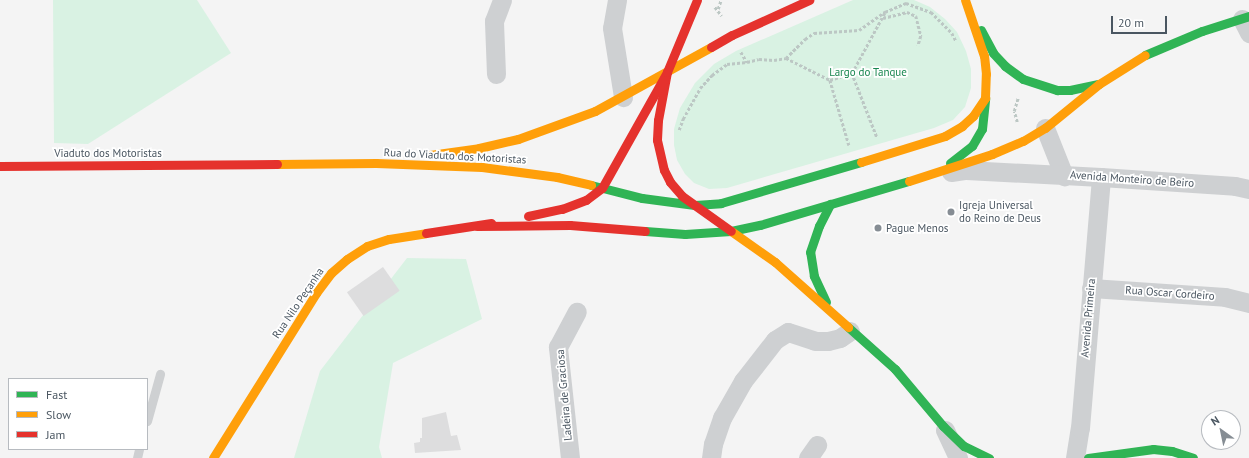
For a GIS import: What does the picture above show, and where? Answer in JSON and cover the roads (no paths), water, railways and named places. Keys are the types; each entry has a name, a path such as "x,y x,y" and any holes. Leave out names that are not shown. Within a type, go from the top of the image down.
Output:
{"main road":[{"path":"697,0 681,43 667,72 602,188 642,198 695,205 721,203 945,136 962,126 973,116 985,98"},
{"path":"809,0 732,35 667,72 658,120 657,140 664,170 670,182 682,196 775,262 850,331 895,369 943,426 964,446 989,458"},
{"path":"965,0 992,53 1005,66 1023,79 1063,100"},
{"path":"932,174 957,158 972,146 982,129 986,74 984,56 965,0"},
{"path":"1063,100 1099,84 1162,46 1202,30 1246,23"},
{"name":"Rua do Viaduto dos Motoristas","path":"376,163 479,148 518,140 581,117 623,98 667,72"},
{"path":"730,231 830,204 932,174 992,154 1023,141 1046,128 1070,90 1099,84"},
{"name":"Rua do Viaduto dos Motoristas","path":"216,164 376,163 515,170 557,177 602,188"},
{"name":"Viaduto dos Motoristas","path":"0,166 216,164"},
{"name":"Rua Nilo Peçanha","path":"213,458 316,294 331,274 347,259 367,246 382,241 477,226 562,209 586,200 602,188"},
{"path":"803,260 810,252 818,226 830,204"},
{"name":"Rua Nilo Peçanha","path":"477,226 570,225 686,234 730,231"},
{"path":"810,252 818,287 834,315"},
{"path":"775,262 789,264"},
{"path":"1088,458 1153,449 1172,451 1193,458"}],"street":[{"path":"496,74 494,21 502,0"},
{"path":"617,0 612,28 613,46 623,98"},
{"name":"Avenida Monteiro de Beiro","path":"1046,128 1064,176 1235,186 1249,189"},
{"path":"932,174 966,170 1064,176"},
{"name":"Avenida Primeira","path":"1075,458 1080,428 1101,178"},
{"name":"Rua Oscar Cordeiro","path":"1091,288 1224,297 1249,302"},
{"name":"Ladeira de Graciosa","path":"570,458 558,347 577,312"},
{"path":"711,458 713,444 722,418 743,381 775,340 788,332 815,341 822,341 840,338 850,331"},
{"path":"943,426 958,458"}],"lane":[{"path":"148,417 160,374"}],"place":[{"name":"Igreja Universal do Reino de Deus","path":"951,212"},
{"name":"Pague Menos","path":"878,228"}],"park label":[{"name":"Largo do Tanque","path":"868,72"}]}
